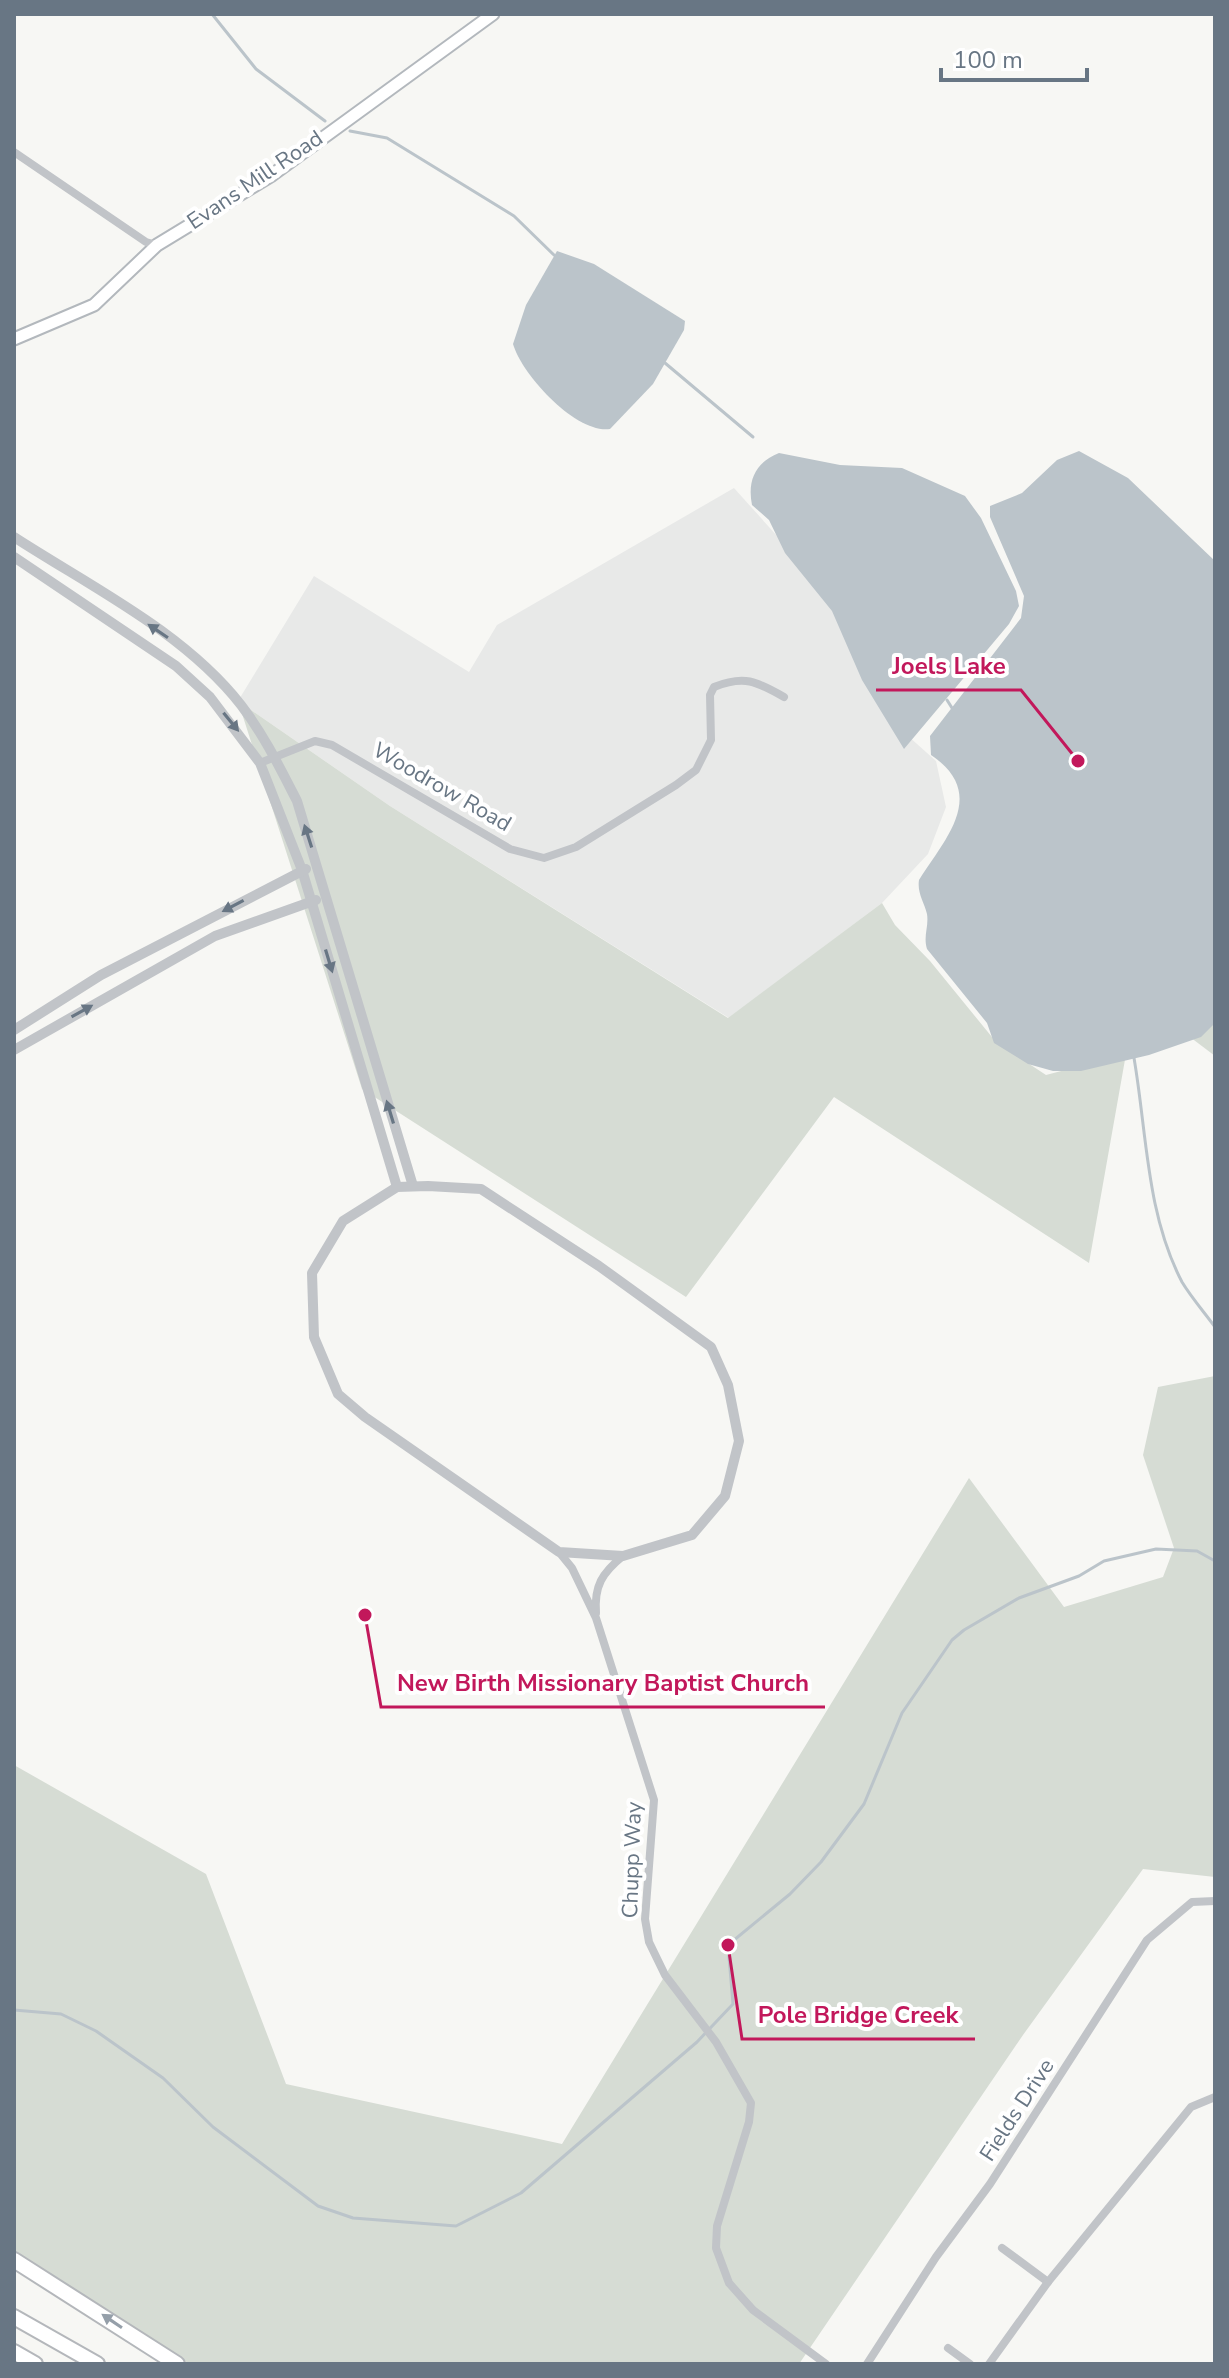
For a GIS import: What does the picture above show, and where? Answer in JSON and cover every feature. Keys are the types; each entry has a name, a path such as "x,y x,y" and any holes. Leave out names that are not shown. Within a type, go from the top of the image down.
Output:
{"highway":[{"path":"14,2260 177,2364"},
{"path":"14,2317 97,2364"},
{"path":"14,2352 35,2364"}],"main road":[{"name":"Evans Mill Road","path":"14,339 94,305 157,245 272,175 493,14"}],"street":[{"path":"14,152 146,242 157,245"},
{"path":"14,537 191,653 241,704 274,755 297,801 413,1186"},
{"path":"14,557 176,666 210,697 260,763 302,870 397,1187"},
{"name":"Woodrow Road","path":"260,763 315,741 332,745 510,849 544,858 576,847 696,770 711,740 710,695 714,687 737,678 762,685 784,697"},
{"path":"14,1030 101,975 302,870 317,866"},
{"path":"14,1050 215,936 326,898"},
{"path":"413,1186 481,1189 599,1266 711,1347 728,1385 739,1441 725,1496 692,1535 623,1556 559,1552 365,1417 338,1394 314,1337 312,1273 343,1221 397,1187 413,1186"},
{"name":"Chupp Way","path":"559,1552 572,1568 596,1618 654,1800 645,1919 649,1942 665,1975 716,2042 751,2103 749,2122 717,2226 716,2248 729,2283 753,2310 826,2364"},
{"path":"596,1618 595,1593 603,1573 623,1556"},
{"name":"Fields Drive","path":"867,2364 921,2278 990,2184 1147,1940 1192,1902 1215,1901"},
{"path":"989,2364 1048,2282 1191,2107 1215,2097"},
{"path":"1002,2248 1048,2282"},
{"path":"948,2348 970,2364"}],"shaded area":[{"path":"557,251 594,264 685,321 684,330 653,384 610,429 596,428 582,422 552,400 527,371 513,344 526,305"},
{"path":"1079,451 1128,478 1215,561 1215,1023 1201,1037 1149,1055 1081,1071 1053,1071 1028,1064 994,1043 987,1023 927,949 927,914 919,880 950,833 960,801 957,785 948,770 931,755 930,736 1021,618 1024,596 990,517 990,506 1022,493 1057,460"},
{"path":"779,453 840,465 902,468 965,496 981,518 1016,591 1019,606 1009,624 904,749 862,680 832,611 785,553 769,520 752,505 751,488 755,473 764,461"},
{"path":"734,488 832,597 907,735 936,761 946,807 928,854 882,903 729,1018 390,806 238,701 314,576 469,672 497,625"},
{"path":"238,701 390,806 728,1018 882,903 895,925 930,961 996,1042 1046,1075 1126,1054 1089,1263 834,1097 686,1297 362,1089"},
{"path":"1215,1021 1215,1056 1190,1037"},
{"path":"1215,1376 1215,1877 1143,1869 1023,2035 799,2364 190,2364 14,2263 14,1765 206,1874 286,2084 562,2144 969,1478 1064,1607 1163,1577 1174,1548 1143,1455 1158,1387"}],"waterway":[{"path":"212,14 256,69 325,121"},
{"path":"350,131 387,138 514,216 554,255"},
{"path":"665,363 753,437"},
{"path":"947,700 952,708"},
{"path":"1134,1058 1149,1172 1161,1228 1182,1282 1215,1327"},
{"path":"14,2010 61,2014 96,2031 163,2078 213,2127 318,2206 353,2218 456,2226 521,2193 697,2042 733,2004 728,1945 790,1894 821,1862 864,1804 902,1713 952,1640 1019,1598 1079,1576 1104,1561 1156,1549 1197,1551 1215,1561"}],"place":[{"name":"Joels Lake","path":"1078,761"},
{"name":"New Birth Missionary Baptist Church","path":"365,1615"},
{"name":"Pole Bridge Creek","path":"728,1945"}]}
